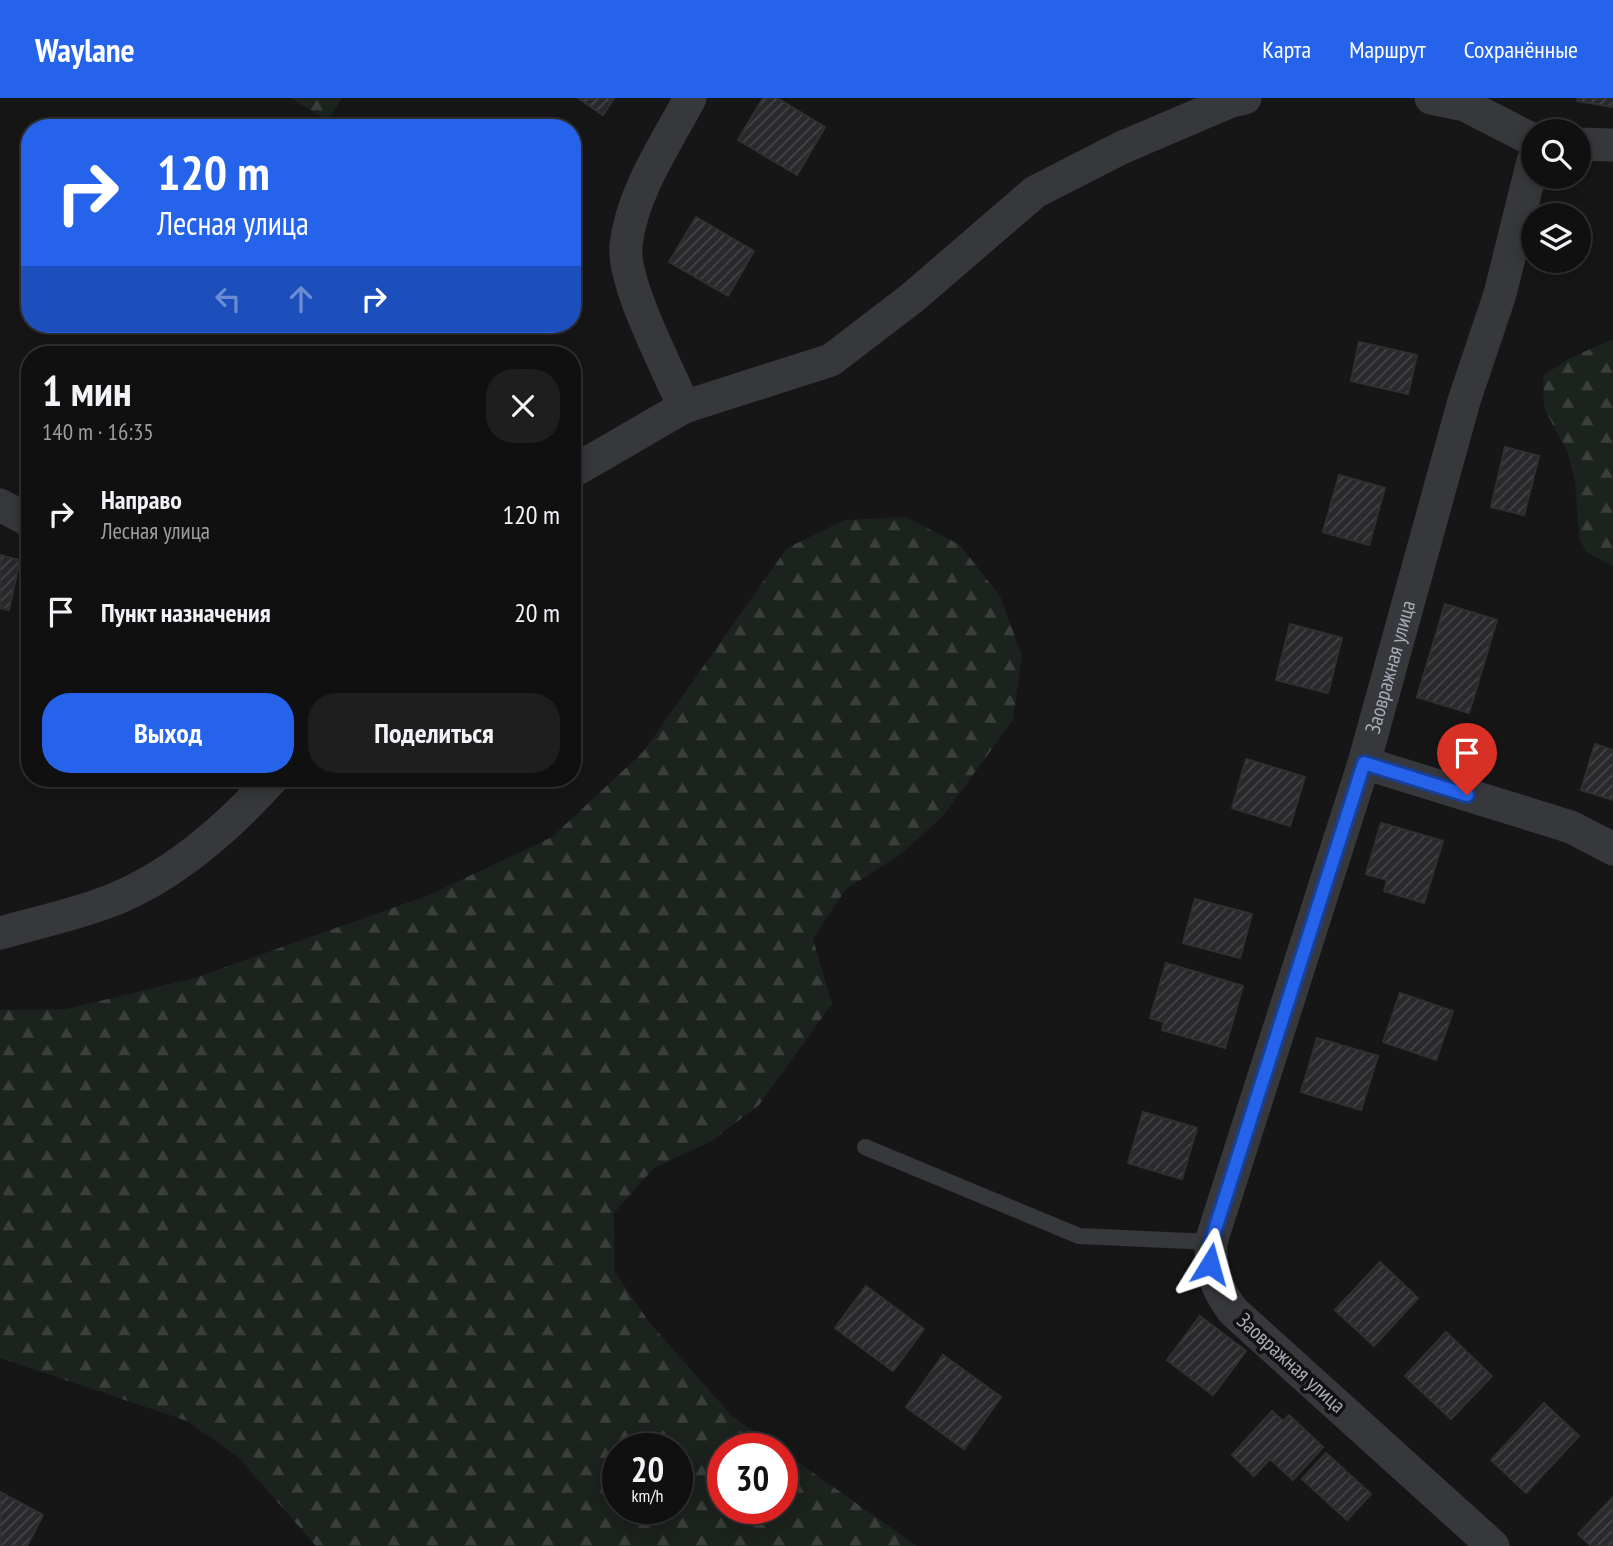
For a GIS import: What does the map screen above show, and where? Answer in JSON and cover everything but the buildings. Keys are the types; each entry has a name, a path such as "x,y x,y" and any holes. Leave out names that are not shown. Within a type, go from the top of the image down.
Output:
{"street":[{"path":"684,407 633,287 625,247 640,191 690,98"},
{"path":"581,467 684,407 831,360 912,298 1035,192 1121,148 1231,101 1245,98"},
{"path":"1431,98 1465,105 1521,134"},
{"path":"1591,144 1613,145"},
{"name":"Заовражная улица","path":"1493,1546 1233,1311 1218,1290 1210,1264 1211,1242 1364,763 1464,401 1500,294 1526,189"},
{"path":"0,505 21,516"},
{"path":"1364,763 1571,827 1613,849"},
{"path":"0,933 102,904 166,871 231,824 265,787"}],"lane":[{"path":"865,1147 1079,1236 1211,1242"}],"green space":[{"path":"291,98 342,98 329,119 325,119"},
{"path":"1613,339 1613,566 1586,552 1579,537 1575,481 1567,451 1544,408 1543,376 1568,359"},
{"path":"906,517 960,545 1000,596 1022,656 1013,720 943,816 900,855 846,889 813,939 832,1004 759,1105 710,1142 654,1168 614,1213 615,1272 649,1322 732,1416 756,1433 707,1433 707,1524 798,1524 798,1462 917,1546 316,1546 238,1457 187,1421 0,1358 0,1010 66,1009 195,978 429,895 552,837 643,752 787,548 845,520"}],"route":[{"path":"1210,1264 1211,1242 1364,763 1467,795"}]}
